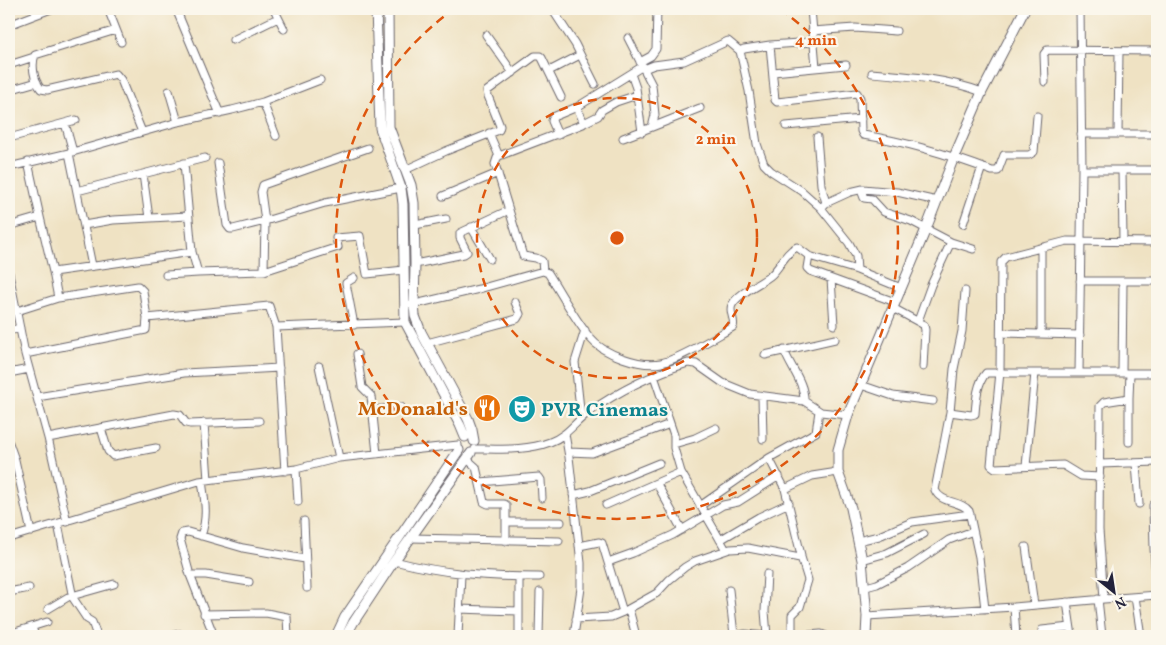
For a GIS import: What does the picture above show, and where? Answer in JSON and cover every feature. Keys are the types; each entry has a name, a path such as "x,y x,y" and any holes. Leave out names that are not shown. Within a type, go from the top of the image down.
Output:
{"street":[{"path":"9,25 32,12 51,9"},
{"path":"108,9 121,42"},
{"path":"176,9 220,114"},
{"path":"274,9 284,29"},
{"path":"346,636 411,538 467,448 472,430 409,305 404,270 401,188 380,128 376,9"},
{"path":"388,9 389,127 413,196 415,225 415,264 405,322 460,425 476,468 482,498 485,503 506,505 506,541"},
{"path":"552,9 580,54 595,84"},
{"path":"558,134 552,119 577,107 631,74 651,56 656,49 658,9"},
{"path":"811,9 816,67"},
{"path":"866,636 866,587 862,560 851,508 838,472 838,450 848,415 954,157 982,92 1025,9"},
{"path":"1079,373 1082,170 1080,9"},
{"path":"233,40 278,18"},
{"path":"812,31 855,28 896,31"},
{"path":"9,65 34,57 42,52 116,30"},
{"path":"486,35 513,73"},
{"path":"628,38 652,85 655,115 652,127"},
{"path":"642,66 684,61 728,41 740,51 749,91 757,144 764,164 771,171 823,206 854,251 857,270"},
{"path":"740,51 770,45 813,42"},
{"path":"770,45 777,102 857,93 860,98 861,131 864,135 903,142 954,157 995,172 999,169 1004,155 1032,154 1036,116"},
{"path":"1046,82 1045,51 1050,49 1157,51"},
{"path":"1118,134 1119,50"},
{"path":"549,71 580,54"},
{"path":"405,170 501,128 487,91 538,55 542,58 561,96"},
{"path":"34,57 33,65 37,82 41,89 47,90 116,74 122,80 142,132"},
{"path":"772,72 846,65"},
{"path":"872,73 963,86 982,92"},
{"path":"631,74 642,132"},
{"path":"9,167 178,122 220,114 263,102 320,80"},
{"path":"9,90 37,82"},
{"path":"169,91 178,122"},
{"path":"543,271 543,264 539,258 523,256 495,161 499,156 558,134 598,116 602,110 616,102 636,95"},
{"path":"263,102 276,136"},
{"path":"577,107 584,122"},
{"path":"623,138 700,108"},
{"path":"786,126 860,119"},
{"path":"9,138 76,120"},
{"path":"65,123 92,266"},
{"path":"489,133 499,156"},
{"path":"1081,134 1157,134"},
{"path":"816,137 823,206"},
{"path":"264,271 265,221 261,192 263,185 368,148"},
{"path":"77,191 205,158"},
{"path":"28,162 58,298"},
{"path":"184,163 192,252 198,273"},
{"path":"218,163 228,228 233,229 325,203 401,188"},
{"path":"963,224 982,167"},
{"path":"1082,170 1157,170"},
{"path":"1122,170 1123,241"},
{"path":"443,196 498,173"},
{"path":"143,174 149,218"},
{"path":"823,206 850,192 877,189 937,201"},
{"path":"861,190 864,198 872,200 884,212 911,221 951,242 973,249"},
{"path":"415,264 466,253 460,235 462,231 509,210"},
{"path":"84,225 113,220 188,216"},
{"path":"9,226 40,217"},
{"path":"415,225 446,219"},
{"path":"471,227 490,259"},
{"path":"166,275 264,271 338,247 336,238 360,236 367,274 404,270"},
{"path":"1100,477 1081,476 1063,465 995,468 991,465 1000,372 1001,262 1006,257 1067,241 1157,242"},
{"path":"918,321 931,285 951,242"},
{"path":"543,271 550,276 564,302 584,330 600,348 614,355 652,364 664,362 733,327 735,323 731,310 734,302 769,277 794,248 800,248 809,256 857,270 901,288"},
{"path":"1041,248 1041,334"},
{"path":"53,272 192,252"},
{"path":"809,256 808,270 894,305 925,327 923,367"},
{"path":"409,305 479,289 543,271"},
{"path":"9,273 25,354 48,438 67,522"},
{"path":"354,278 346,283 354,325"},
{"path":"831,279 834,325"},
{"path":"1080,281 1157,281"},
{"path":"1123,281 1126,372 1129,398 1129,442"},
{"path":"17,311 58,298 138,286 143,291 146,330 25,354"},
{"path":"964,291 962,331 954,369 950,412 935,490 937,494 948,501 966,506 970,514 979,557 985,609"},
{"path":"427,343 517,319 520,314 515,302"},
{"path":"146,318 269,306 276,327 285,470"},
{"path":"276,327 405,322"},
{"path":"9,330 20,328"},
{"path":"581,418 575,362 584,330"},
{"path":"1001,333 1080,334"},
{"path":"765,355 835,339"},
{"path":"784,350 802,386 804,401"},
{"path":"357,354 362,387 371,396 377,454"},
{"path":"9,538 205,481 296,469 339,458 467,448 537,446 550,443 565,434 581,418 616,395 654,376 678,366 692,363 723,383 738,390 762,396 804,401 819,411 848,415"},
{"path":"319,366 339,458"},
{"path":"37,397 184,373 279,368"},
{"path":"9,373 29,369"},
{"path":"1026,466 1035,372"},
{"path":"950,412 974,414 976,399 983,376 986,373 1157,373"},
{"path":"654,376 674,435 674,444 681,472 726,550"},
{"path":"861,385 893,396 933,401"},
{"path":"762,396 763,440"},
{"path":"1102,636 1099,530 1100,406 1104,402 1129,398"},
{"path":"373,410 401,407"},
{"path":"700,506 769,458 816,432 819,411"},
{"path":"48,438 178,414 188,424 259,421"},
{"path":"201,536 206,522 204,424"},
{"path":"569,452 592,453 670,424"},
{"path":"102,428 108,451 113,456 156,448"},
{"path":"674,444 695,438 716,428"},
{"path":"565,434 569,452 579,546 581,588 574,636"},
{"path":"9,443 31,532"},
{"path":"336,636 345,617 467,448"},
{"path":"769,458 780,476 785,489 808,580 800,607 792,615 792,636"},
{"path":"1100,464 1157,462"},
{"path":"1136,463 1139,504"},
{"path":"573,495 590,491 659,464"},
{"path":"296,469 298,502"},
{"path":"606,505 681,472"},
{"path":"785,489 812,476 838,472"},
{"path":"608,562 646,548 682,530 723,505 738,502 780,476"},
{"path":"480,482 539,477 541,480 542,498"},
{"path":"657,484 682,530"},
{"path":"720,540 759,517 789,503"},
{"path":"1153,505 1157,589"},
{"path":"858,541 879,536 912,522 970,514"},
{"path":"304,521 307,588"},
{"path":"506,522 561,522"},
{"path":"58,524 72,595 92,622 97,636"},
{"path":"866,587 878,584 902,572 949,540 973,531"},
{"path":"214,636 190,575 180,539 184,532 243,548 305,559"},
{"path":"862,560 887,553 924,534"},
{"path":"411,538 559,542"},
{"path":"579,546 601,542 636,636"},
{"path":"576,620 612,617 626,611 657,593 685,567 695,561 726,550 748,548 798,559 801,557"},
{"path":"1026,548 1034,605"},
{"path":"394,561 461,575 539,577"},
{"path":"729,590 733,636 745,634 766,636 767,574"},
{"path":"190,575 206,575 249,582"},
{"path":"458,636 461,575"},
{"path":"519,636 520,577"},
{"path":"48,609 72,595 114,584"},
{"path":"9,592 29,588"},
{"path":"539,636 540,592"},
{"path":"867,616 1014,607 1157,595"},
{"path":"1135,597 1141,636"},
{"path":"1067,602 1072,636"},
{"path":"1014,607 1016,636"},
{"path":"459,609 519,611"},
{"path":"204,614 266,614 287,617 288,636"},
{"path":"9,632 12,633 48,622"},
{"path":"32,627 35,636"},
{"path":"1042,630 1070,627"},
{"path":"171,636 180,634"},
{"path":"797,636 822,634 826,636"}],"place":[{"name":"McDonald's","path":"487,408"},
{"name":"PVR Cinemas","path":"522,409"}]}
